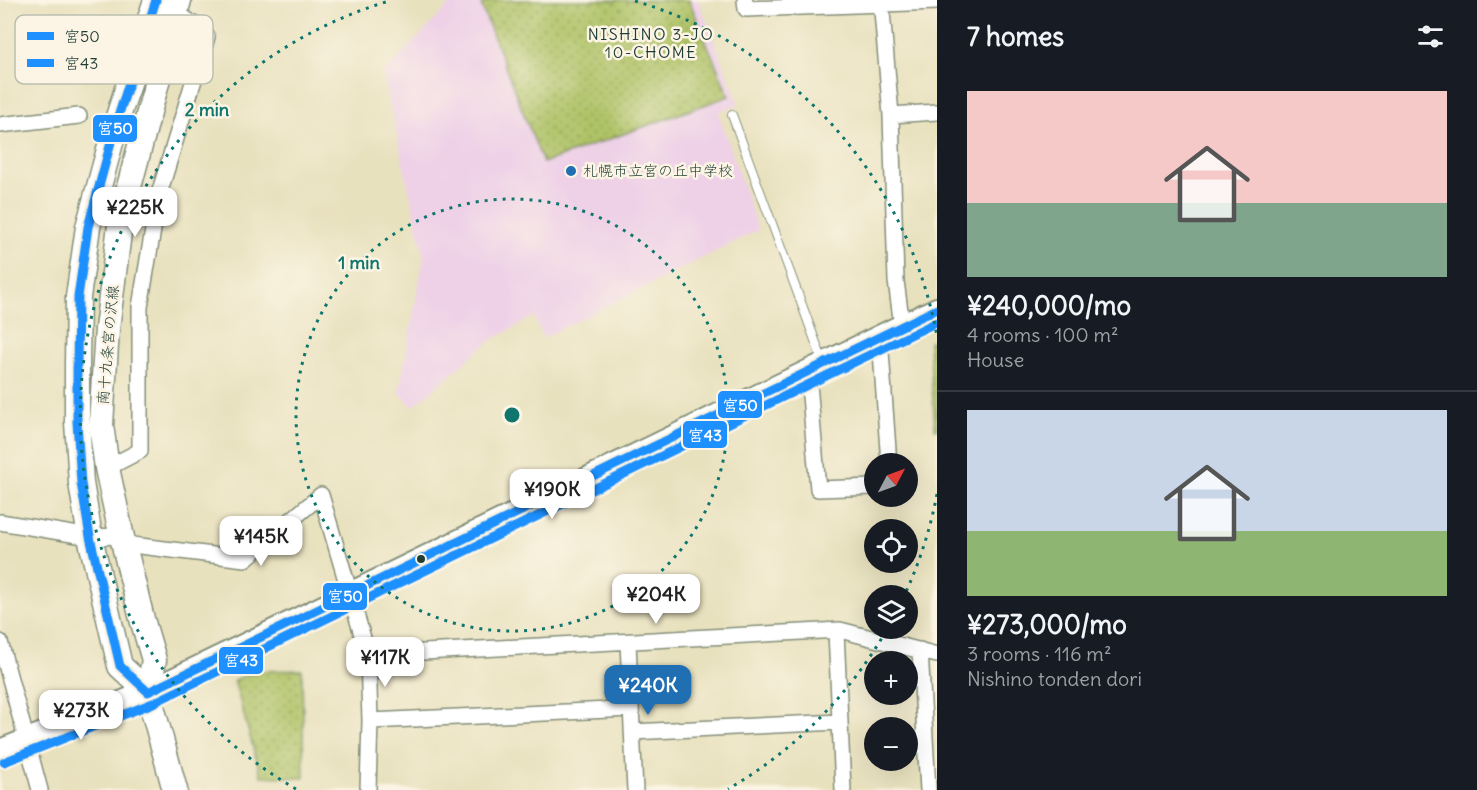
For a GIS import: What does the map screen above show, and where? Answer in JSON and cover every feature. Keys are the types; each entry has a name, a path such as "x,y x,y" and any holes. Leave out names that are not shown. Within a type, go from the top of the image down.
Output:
{"main road":[{"name":"南十九条宮の沢線","path":"133,84 117,120 88,227 78,297 77,422 81,483 90,537 120,666 148,692"},
{"name":"南十九条宮の沢線","path":"152,84 121,217 106,329 101,425 107,468 123,540 154,660 148,692 175,790"}],"street":[{"path":"745,0 746,9 881,2 937,2"},
{"path":"881,2 891,115 896,281 902,326"},
{"path":"170,4 184,15"},
{"path":"107,468 140,451 140,307 159,194 193,84"},
{"path":"891,115 937,112"},
{"path":"0,125 79,116"},
{"path":"0,751 148,692 937,309"},
{"path":"880,337 888,453"},
{"path":"816,368 818,489 864,487"},
{"path":"0,522 245,559 321,495 368,655 370,721 368,790"},
{"path":"368,655 836,631 937,655"},
{"path":"836,631 843,790"},
{"path":"0,642 40,790"},
{"path":"628,643 635,790"},
{"path":"920,650 928,790"},
{"path":"370,721 631,709"},
{"path":"632,732 840,722"}],"lane":[{"path":"732,115 816,368"}],"shaded area":[{"name":"札幌市立宮の丘中学校","path":"454,0 698,0 739,104 718,112 758,230 543,338 534,316 487,343 413,407 399,392 424,256 383,74"}],"green space":[{"path":"492,0 689,0 729,96 543,163 481,5"},
{"path":"937,341 937,429 935,429 929,342"},
{"path":"302,670 304,778 261,776 234,680 258,671"}],"transit line":[{"name":"宮50","path":"151,15 156,0"},
{"name":"宮50","path":"129,84 88,227 78,297 77,422 81,483 90,537 120,666 148,692"},
{"name":"宮50","path":"148,692 937,309"},
{"name":"宮43","path":"4,762 153,703 937,322"}],"place":[{"name":"札幌市立宮の丘中学校","path":"571,171"}],"district":[{"name":"NISHINO 3-JO 10-CHOME","path":"651,43"}]}
